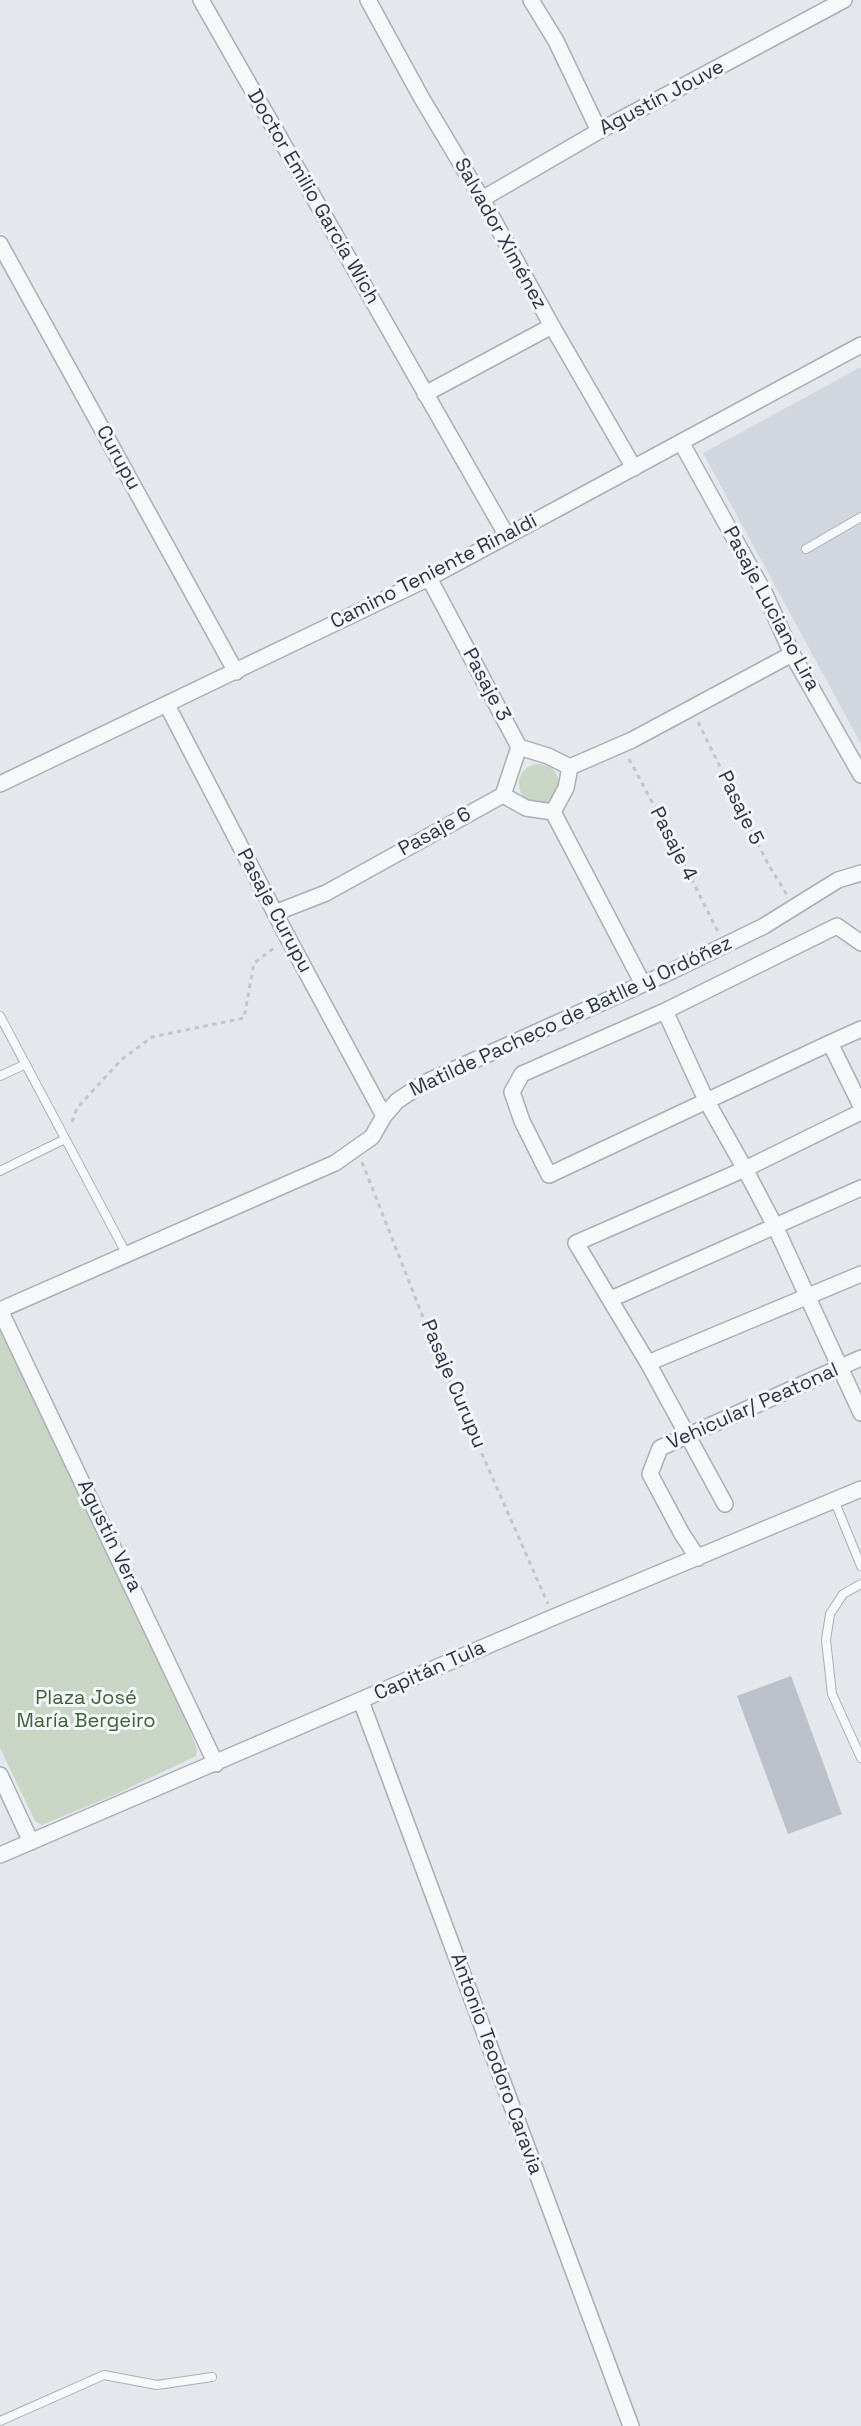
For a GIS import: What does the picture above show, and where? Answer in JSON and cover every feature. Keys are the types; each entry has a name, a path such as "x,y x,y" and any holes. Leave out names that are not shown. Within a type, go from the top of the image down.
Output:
{"street":[{"name":"Doctor Emilio García Wich","path":"201,0 507,536"},
{"name":"Salvador Ximénez","path":"368,0 421,97 482,199 634,468"},
{"path":"531,0 556,41 599,131"},
{"name":"Agustín Jouve","path":"482,199 599,131 844,0"},
{"name":"Curupu","path":"0,244 236,672"},
{"path":"425,394 552,326"},
{"name":"Camino Teniente Rinaldi","path":"0,784 429,578 861,345"},
{"name":"Pasaje Luciano Lira","path":"681,442 765,594 792,654 861,775"},
{"name":"Pasaje 3","path":"429,578 519,747"},
{"path":"570,767 620,744 792,654"},
{"name":"Pasaje Curupu","path":"167,705 384,1116"},
{"path":"553,812 526,808 503,795 519,747 548,756 570,767"},
{"path":"553,812 566,788 570,767"},
{"name":"Pasaje 6","path":"275,913 326,893 503,795"},
{"path":"553,812 643,984"},
{"name":"Matilde Pacheco de Batlle y Ordóñez","path":"0,1310 335,1162 372,1137 384,1116 397,1101 424,1083 643,984 764,926 838,880 861,873"},
{"path":"861,943 837,926 665,1011 522,1074 512,1092 522,1121 549,1175 861,1029"},
{"path":"665,1011 706,1100 775,1226 861,1413"},
{"path":"830,1043 861,1106"},
{"path":"725,1504 648,1363 576,1243 745,1168 861,1112"},
{"path":"611,1299 861,1188"},
{"path":"648,1363 861,1274"},
{"name":"Agustín Vera","path":"0,1310 216,1764"},
{"name":"Vehicular/ Peatonal","path":"698,1558 682,1534 650,1474 660,1448 861,1358"},
{"name":"Capitán Tula","path":"0,1855 554,1617 861,1489"},
{"name":"Antonio Teodoro Caravia","path":"361,1701 631,2426"},
{"path":"0,1775 31,1842"}],"lane":[{"path":"806,549 861,517"},
{"path":"0,1016 126,1253"},
{"path":"0,1076 26,1064"},
{"path":"0,1171 65,1139"},
{"path":"834,1500 861,1566"},
{"path":"861,1584 843,1594 830,1614 826,1640 832,1694 861,1758"},
{"path":"0,2421 104,2375 157,2385 213,2377"}],"path":[{"name":"Pasaje 5","path":"691,707 768,864 794,906"},
{"name":"Pasaje 4","path":"620,744 725,944"},
{"path":"65,1139 77,1108 121,1060 152,1037 244,1018 254,963 288,938"},
{"name":"Pasaje Curupu","path":"357,1149 432,1340 554,1617"}],"shaded area":[{"path":"861,367 861,744 703,453"}],"green space":[{"path":"539,764 547,765 553,770 558,776 558,792 553,798 547,803 539,804 531,803 525,798 520,792 519,784 520,776 525,770 531,765"},
{"name":"Plaza José María Bergeiro","path":"0,1332 6,1336 11,1345 187,1722 197,1750 196,1756 114,1795 42,1825 35,1821 0,1748"}],"building":[{"path":"791,1676 842,1814 788,1834 737,1696"}]}
